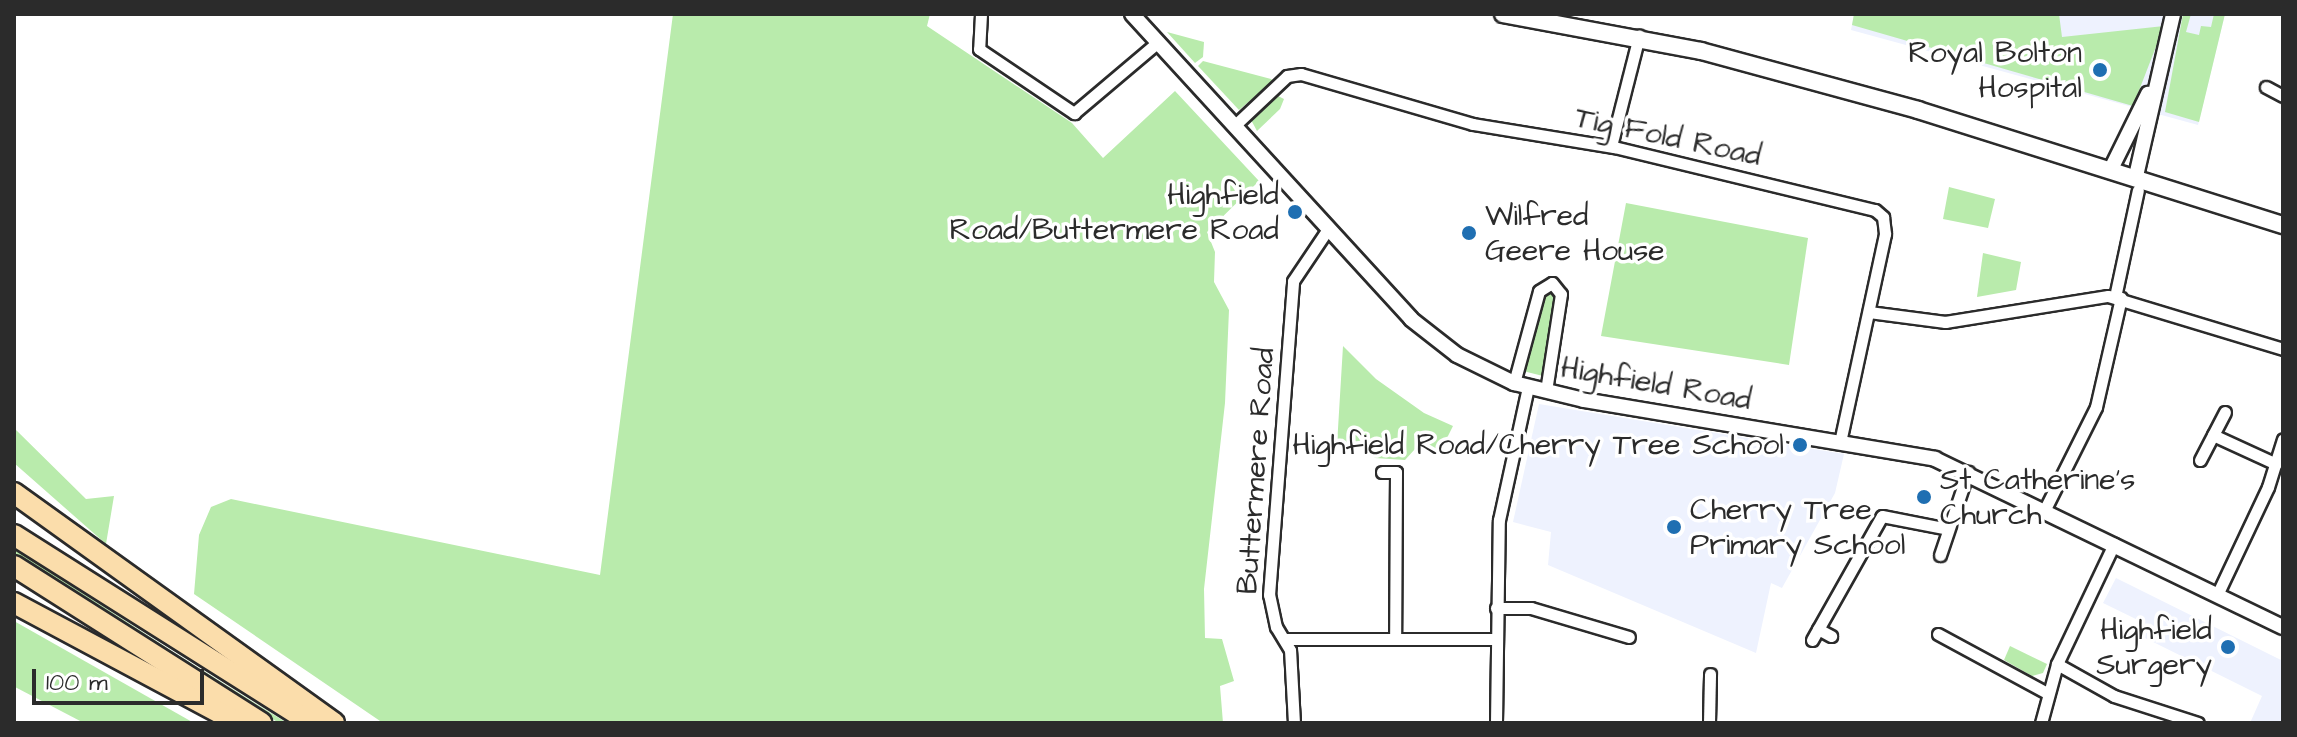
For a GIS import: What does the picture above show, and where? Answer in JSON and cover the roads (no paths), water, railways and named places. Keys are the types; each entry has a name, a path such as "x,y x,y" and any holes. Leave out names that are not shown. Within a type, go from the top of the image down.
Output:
{"highway":[{"path":"14,493 334,723"},
{"path":"14,535 311,723"},
{"path":"14,566 261,723"},
{"path":"14,603 239,723"}],"main road":[{"path":"1503,14 1639,36 1910,108 2111,169 2137,183 2283,225"}],"street":[{"path":"981,14 979,49 1074,113 1158,42"},
{"name":"Highfield Road","path":"1132,14 1423,330 1457,355 1521,385 1546,391 1935,459 2045,509 2283,627"},
{"path":"2045,509 2096,407 2137,183 2173,14"},
{"path":"1611,146 1639,36"},
{"path":"2111,169 2159,73"},
{"name":"Tig Fold Road","path":"1234,126 1287,76 1301,74 1473,124 1611,146 1875,210 1886,226 1840,442"},
{"path":"2266,87 2283,96"},
{"name":"Buttermere Road","path":"1294,723 1293,663 1285,639 1276,627 1269,595 1291,297 1298,267 1328,229"},
{"path":"1496,723 1499,520 1539,291 1552,283 1561,294 1546,391"},
{"path":"1869,312 1945,322 2085,295 2118,298 2283,349"},
{"path":"2200,460 2225,412"},
{"path":"2213,435 2276,464"},
{"path":"2217,595 2276,464 2283,439"},
{"path":"1382,472 1396,472 1395,639"},
{"path":"1940,555 1968,472"},
{"path":"1812,640 1857,568 1882,516 1948,529"},
{"path":"2041,723 2057,664 2114,544"},
{"path":"1496,608 1531,608 1629,637"},
{"path":"1818,629 1831,636"},
{"path":"1938,634 2047,693"},
{"path":"1285,639 1497,639"},
{"path":"2057,664 2114,696 2198,723"},
{"path":"1709,723 1710,674"}],"place":[{"name":"Royal Bolton Hospital","path":"2100,70"},
{"name":"Highfield Road/Buttermere Road","path":"1295,212"},
{"name":"Wilfred Geere House","path":"1469,233"},
{"name":"Highfield Road/Cherry Tree School","path":"1800,445"},
{"name":"St Catherine's Church","path":"1924,497"},
{"name":"Cherry Tree Primary School","path":"1674,527"},
{"name":"Highfield Surgery","path":"2228,647"}]}
